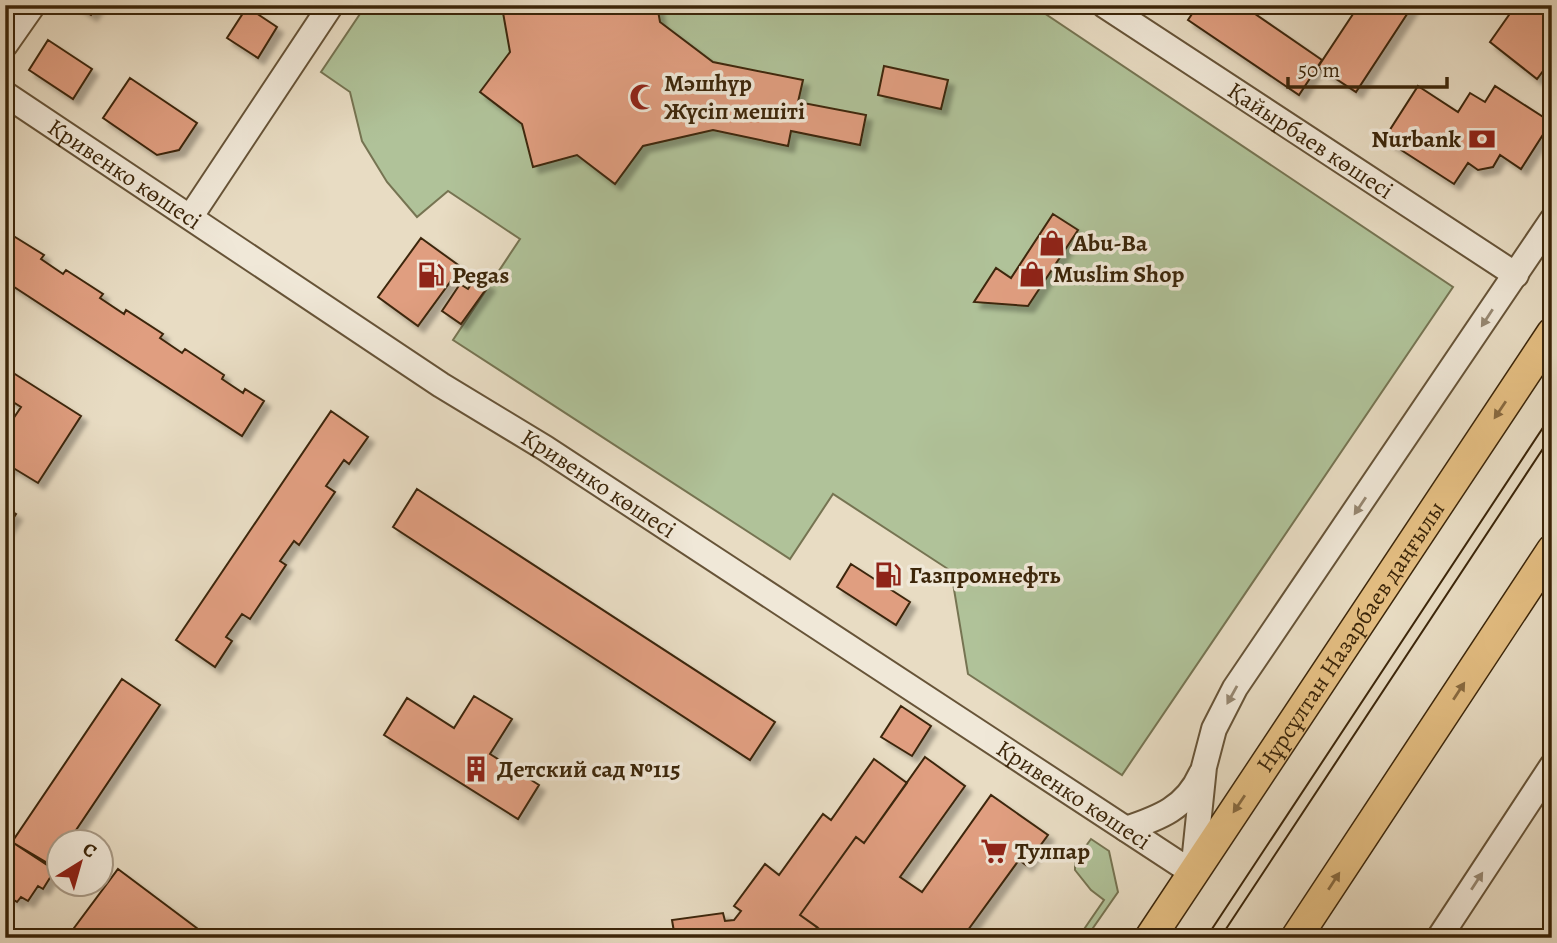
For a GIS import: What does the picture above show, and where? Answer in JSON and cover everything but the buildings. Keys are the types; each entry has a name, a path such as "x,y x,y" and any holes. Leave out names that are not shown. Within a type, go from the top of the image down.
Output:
{"main road":[{"name":"Нұрсұлтан Назарбаев даңғылы","path":"1150,938 1552,333"},
{"path":"1296,938 1552,550"}],"street":[{"path":"5,45 33,5"},
{"path":"191,216 331,5"},
{"name":"Қайырбаев көшесі","path":"1104,5 1516,275"},
{"name":"Кривенко көшесі","path":"5,94 440,385 556,456 1193,873"},
{"path":"1193,873 1204,767 1214,729 1235,688 1552,220"},
{"path":"1439,938 1552,766"},
{"path":"1126,829 1171,811 1187,798 1204,767"}],"green space":[{"path":"366,5 1032,5 1453,287 1122,775 968,674 951,571 833,494 790,559 453,340 520,239 448,191 417,217 387,182 362,141 350,92 321,72"},
{"path":"1091,839 1109,851 1118,892 1086,938 1078,938 1104,900 1091,890 1075,870 1075,861"}],"tram line":[{"path":"1206,938 1552,414"},
{"path":"1220,938 1552,435"}],"place":[{"name":"Мәшһүр Жүсіп мешіті","path":"643,97"},
{"name":"Nurbank","path":"1482,139"},
{"name":"Abu-Ba","path":"1052,243"},
{"name":"Muslim Shop","path":"1032,274"},
{"name":"Pegas","path":"431,275"},
{"name":"Газпромнефть","path":"888,575"},
{"name":"Детский сад №115","path":"476,769"},
{"name":"Тулпар","path":"994,851"}]}
